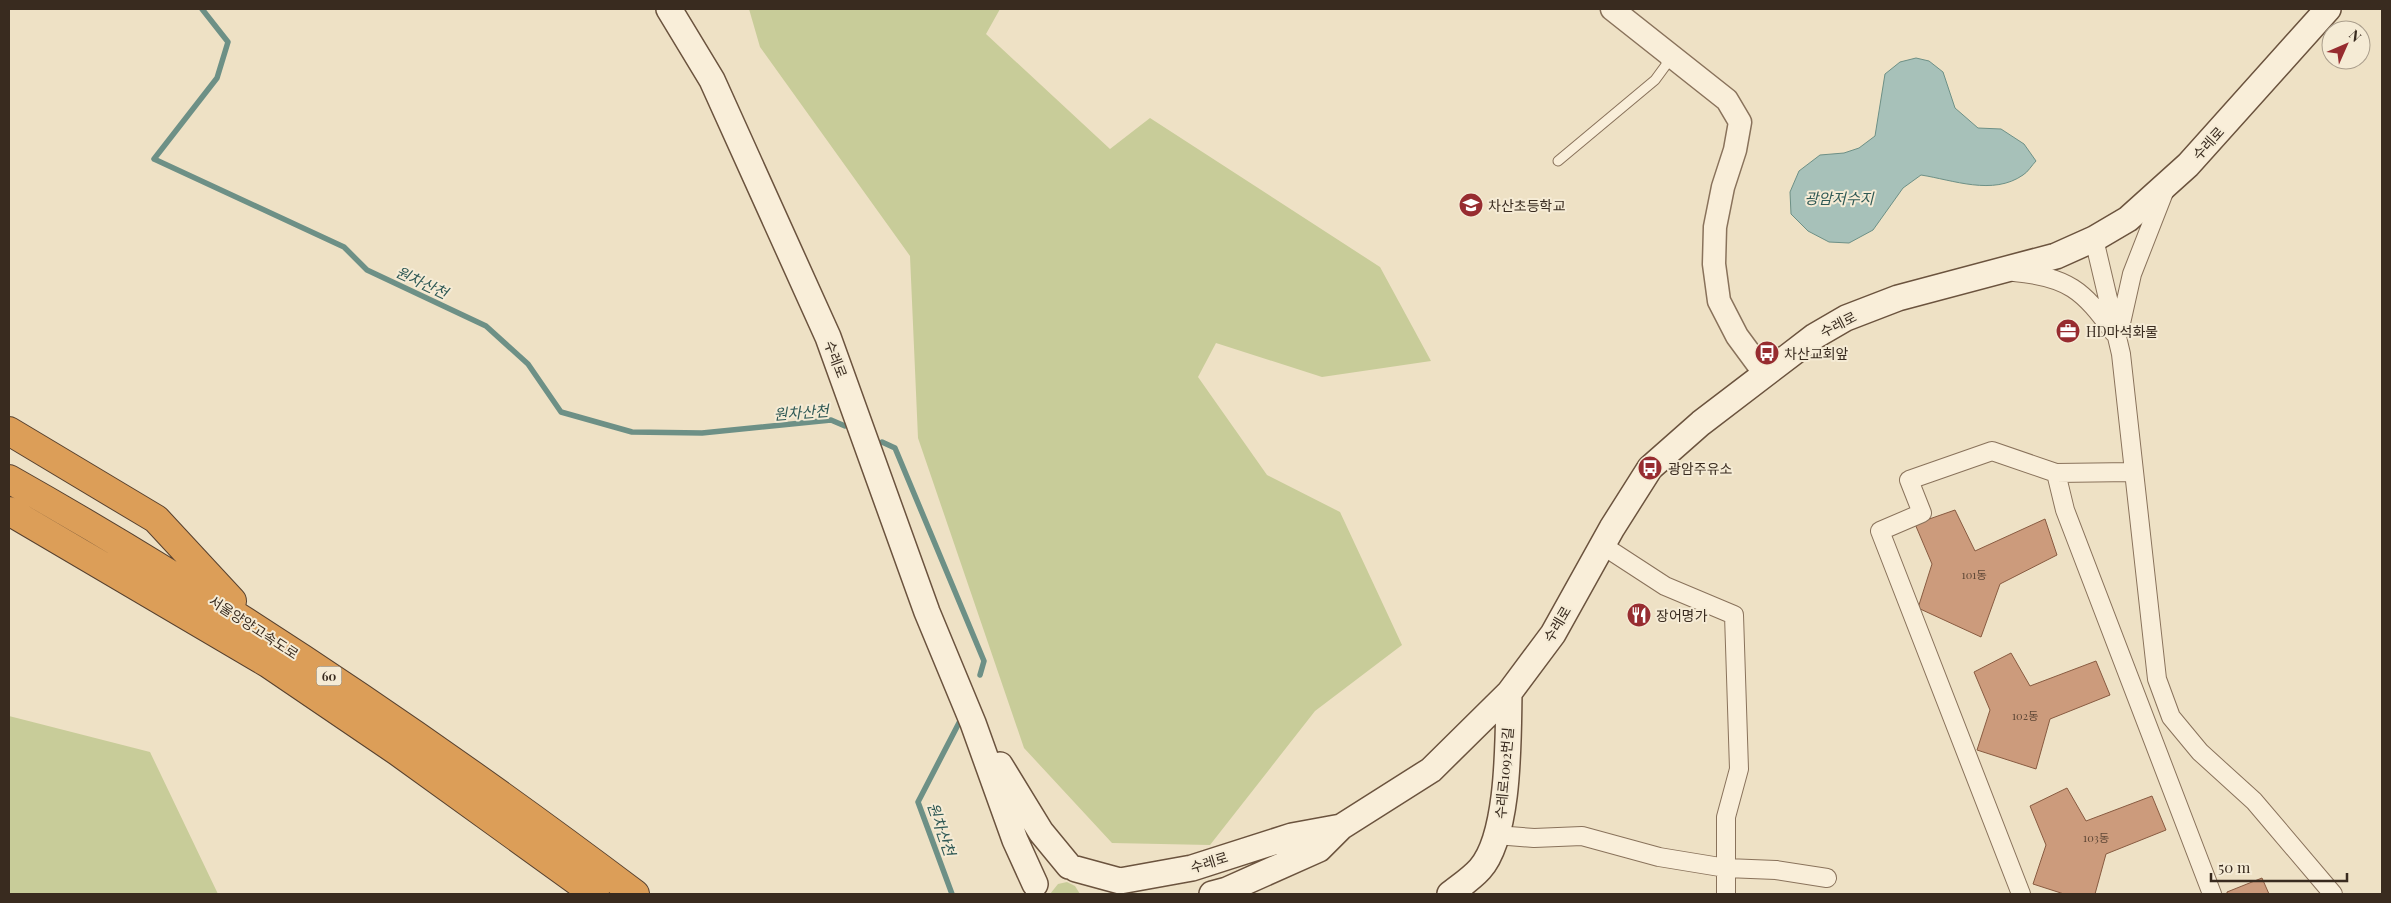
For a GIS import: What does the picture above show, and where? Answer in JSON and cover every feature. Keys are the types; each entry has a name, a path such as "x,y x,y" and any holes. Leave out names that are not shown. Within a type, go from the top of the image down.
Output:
{"highway":[{"path":"9,431 156,519 255,626"},
{"name":"서울양양고속도로","path":"9,479 80,519 255,626 412,732 635,894"},
{"name":"서울양양고속도로","path":"9,511 269,664 397,751 595,894"}],"main road":[{"name":"수레로","path":"669,9 712,80 828,337 927,612 974,723 1034,889"},
{"name":"수레로","path":"1212,894 1227,890 1319,849 1341,827 1431,770 1509,693 1553,634 1602,546 1650,468 1701,423 1815,336 1846,318 1898,298 2006,271 2056,256 2094,239 2128,219 2188,165 2328,9"},
{"name":"수레로1092번길","path":"1450,894 1480,869 1496,835 1501,819 1508,744 1509,693"},
{"name":"수레로","path":"974,723 1041,832 1073,868 1120,882 1192,868 1292,836 1341,827"},
{"path":"1034,889 1049,869 1059,866 1073,868 1086,876 1092,886 1093,894"}],"street":[{"path":"1612,9 1727,100 1740,122 1735,150 1723,187 1715,227 1714,264 1719,301 1737,336 1766,374"},
{"path":"2118,338 2132,274 2167,184"},
{"path":"2094,239 2118,338 2157,679 2171,717 2200,752 2254,801 2333,894"},
{"path":"2006,271 2040,274 2059,280 2075,289 2097,310 2118,338"},
{"path":"2021,894 1880,531 1922,513 1909,480 1992,451 2056,473 2132,472"},
{"path":"2056,473 2065,510 2212,894"},
{"path":"1602,546 1665,586 1734,615 1740,769 1726,817 1726,894"},
{"path":"1496,835 1534,838 1582,836 1659,857 1726,868 1776,870 1827,878"}],"lane":[{"path":"1558,161 1655,80 1666,65 1666,51"}],"green space":[{"path":"749,9 1000,9 986,34 1110,149 1150,118 1380,267 1431,361 1322,377 1216,343 1198,377 1267,475 1340,512 1402,645 1315,711 1210,845 1112,843 1024,748 918,438 910,256 760,47"},
{"path":"9,716 150,752 218,894 9,894"},
{"path":"1067,882 1075,886 1080,894 1050,894 1058,884"}],"water":[{"name":"광암저수지","path":"1916,58 1929,61 1943,72 1955,108 1978,128 2001,129 2024,144 2036,161 2023,175 1999,185 1973,185 1921,175 1903,188 1873,230 1849,243 1829,242 1808,231 1791,214 1790,192 1799,171 1820,155 1844,153 1859,148 1875,136 1885,74 1900,62"}],"building":[{"path":"1955,510 1975,551 2045,519 2057,555 2000,584 1981,637 1918,608 1932,564 1915,524"},
{"path":"2011,653 2030,686 2096,661 2110,695 2050,719 2036,769 1977,750 1990,710 1974,672"},
{"path":"2067,788 2086,821 2152,796 2166,830 2106,854 2095,894 2064,894 2033,884 2046,845 2030,806"},
{"path":"2262,878 2269,894 2227,894 2227,892"}],"waterway":[{"name":"원차산천","path":"202,9 228,42 217,78 154,159 344,247 367,270 486,326 528,364 561,412 632,432 702,433 831,420 845,426"},
{"name":"원차산천","path":"882,442 895,448 984,661 980,675"},
{"name":"원차산천","path":"952,894 918,802 961,719"}],"place":[{"name":"차산초등학교","path":"1471,205"},
{"name":"HD마석화물","path":"2068,331"},
{"name":"차산교회앞","path":"1767,353"},
{"name":"광암주유소","path":"1650,468"},
{"name":"장어명가","path":"1639,615"}]}
